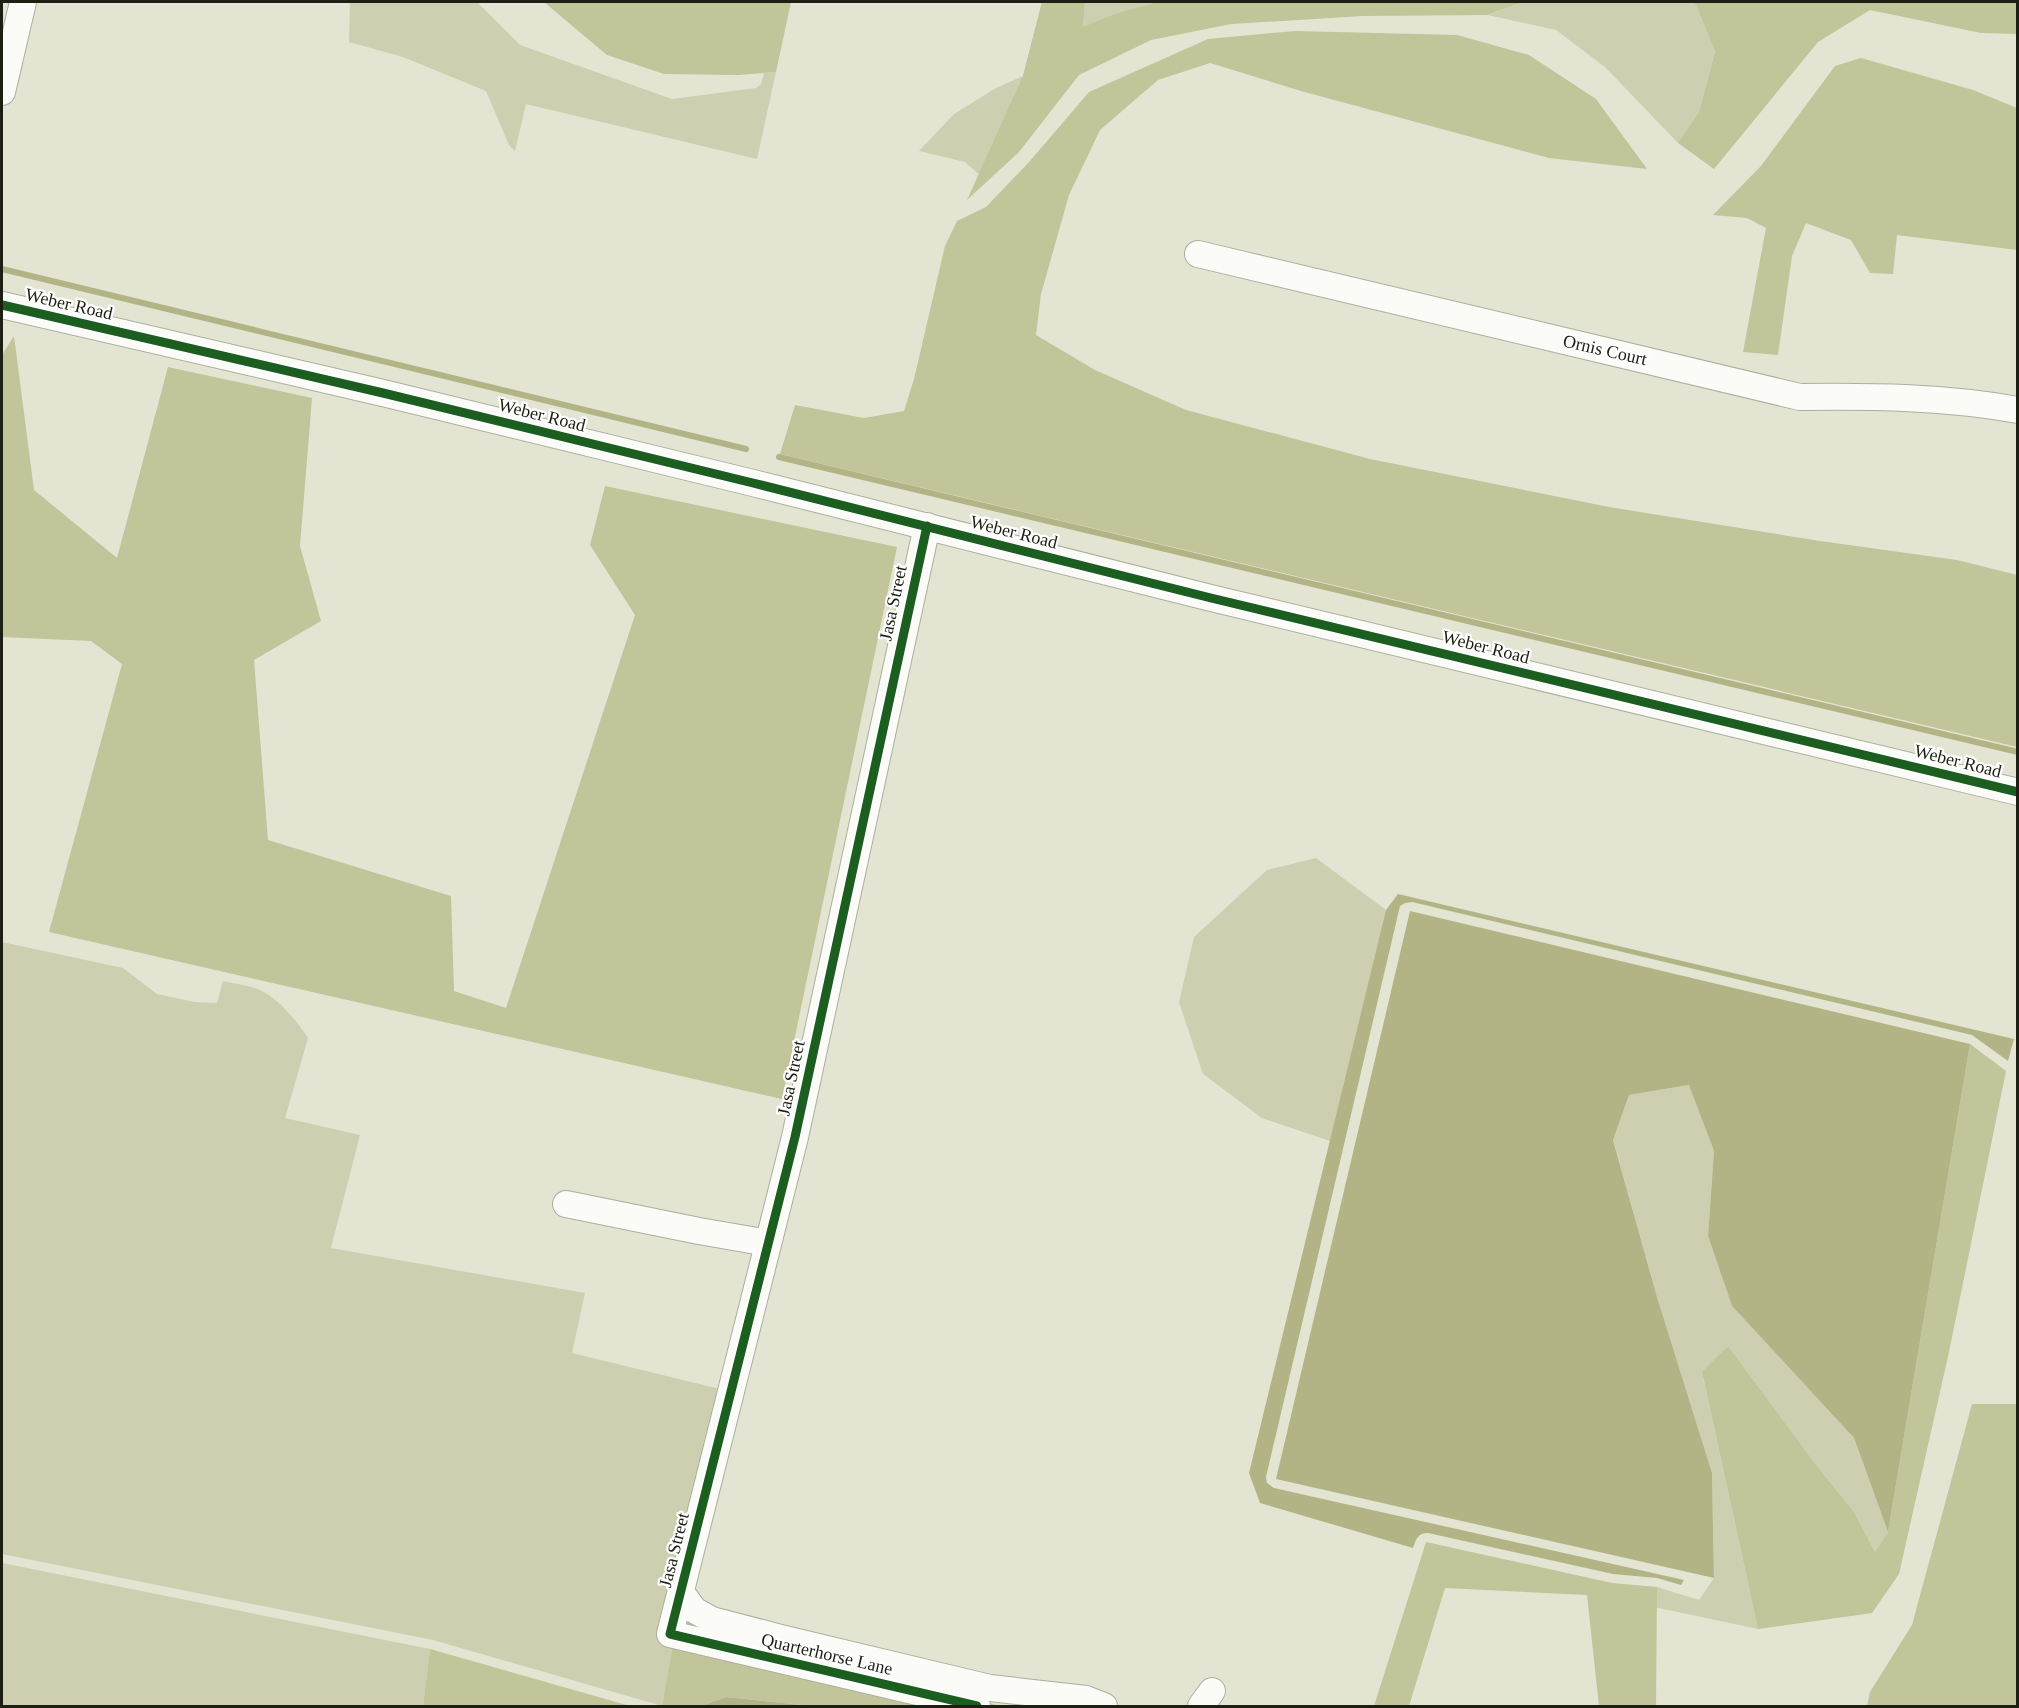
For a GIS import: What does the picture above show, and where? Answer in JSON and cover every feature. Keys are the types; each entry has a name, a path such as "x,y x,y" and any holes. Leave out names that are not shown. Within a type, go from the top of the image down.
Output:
{"street":[{"path":"2,92 23,2"},
{"name":"Ornis Court","path":"1197,254 1800,397 1865,396 1979,403 2018,410"},
{"name":"Weber Road","path":"2,305 383,393 1211,598 2018,792"},
{"name":"Jasa Street","path":"670,1634 800,1114 927,526"},
{"path":"566,1204 768,1243"},
{"path":"681,1592 694,1610 712,1620 990,1688 1086,1699 1104,1707"},
{"name":"Quarterhorse Lane","path":"670,1634 977,1707"}],"shaded area":[{"path":"350,2 477,2 520,45 672,99 756,88 761,84 764,73 776,72 757,159 526,104 515,151 509,145 486,91 403,57 349,42"},
{"path":"544,2 791,2 776,72 738,75 664,74 607,55"},
{"path":"1042,2 1059,2 980,175 965,162 919,151 954,114 996,88 1023,76"},
{"path":"1042,2 1085,2 1083,27 1117,13 1157,2 1520,3 1487,15 1363,16 1231,24 1151,40 1079,75 1019,152 967,200 1023,76"},
{"path":"1085,2 1157,2 1117,13 1083,28"},
{"path":"1520,2 1692,2 1696,5 1715,50 1699,112 1678,143 1605,67 1556,30 1488,15"},
{"path":"1692,2 2017,2 2017,34 1981,33 1870,10 1818,42 1714,169 1678,143 1699,112 1715,51 1696,5"},
{"path":"1295,31 1457,35 1529,55 1596,99 1647,169 1549,158 1301,91 1210,63 1158,80 1100,130 1069,195 1041,294 1036,335 1095,370 1186,410 1370,459 1609,507 1820,541 1957,560 2017,575 2017,747 780,454 795,405 864,418 904,411 914,379 945,246 957,221 986,207 1030,161 1089,92 1208,39"},
{"path":"1861,58 1973,90 2017,108 2017,250 1897,235 1893,274 1870,273 1851,240 1806,223 1792,256 1778,355 1743,352 1766,228 1747,218 1713,215 1761,166 1835,66"},
{"path":"14,336 34,490 117,558 168,367 312,398 300,546 321,621 254,660 268,840 451,896 454,991 506,1008 635,615 590,545 605,486 897,547 782,1099 49,932 122,664 91,641 2,637 2,355"},
{"path":"1316,858 1386,910 1330,1141 1262,1118 1203,1074 1179,1002 1194,937 1267,870"},
{"path":"1398,894 2014,1039 2008,1061 1972,1035 1412,902 1400,906 1266,1477 1267,1483 1274,1488 1684,1580 1681,1585 1657,1578 1613,1574 1428,1533 1418,1537 1413,1548 1260,1503 1249,1473 1386,910"},
{"path":"1410,911 1970,1044 1888,1532 1854,1438 1732,1306 1708,1236 1714,1151 1689,1085 1629,1095 1613,1140 1657,1297 1712,1473 1714,1578 1276,1479"},
{"path":"2,942 123,968 157,994 195,1002 217,1003 223,981 251,987 267,994 287,1011 308,1038 285,1118 360,1135 331,1248 585,1293 572,1353 724,1390 662,1706 433,1640 2,1554"},
{"path":"1970,1044 2006,1071 1949,1352 1899,1574 1872,1613 1758,1629 1702,1372 1728,1346 1854,1512 1875,1552 1888,1532"},
{"path":"1690,1085 1714,1151 1708,1236 1732,1306 1854,1438 1888,1532 1875,1552 1854,1512 1728,1346 1702,1373 1758,1629 1654,1607 1657,1587 1699,1600 1714,1578 1712,1473 1657,1297 1613,1139 1629,1095"},
{"path":"1972,1404 2017,1404 2017,1706 1867,1706 1870,1692 1912,1625"},
{"path":"1426,1542 1612,1583 1657,1587 1656,1706 1599,1706 1587,1595 1445,1588 1409,1706 1374,1706"},
{"path":"2,1563 430,1649 423,1706 2,1706"},
{"path":"678,1619 1000,1706 812,1706 726,1697 702,1706 662,1706"},
{"path":"430,1649 630,1706 423,1706"},
{"path":"726,1697 811,1706 702,1706"}],"waterway":[{"path":"2,269 746,449"},
{"path":"779,457 2018,752"}],"cycle path":[{"path":"2,305 383,393 1211,598 2018,792"},
{"path":"927,526 795,1137 670,1634 977,1706"}]}
